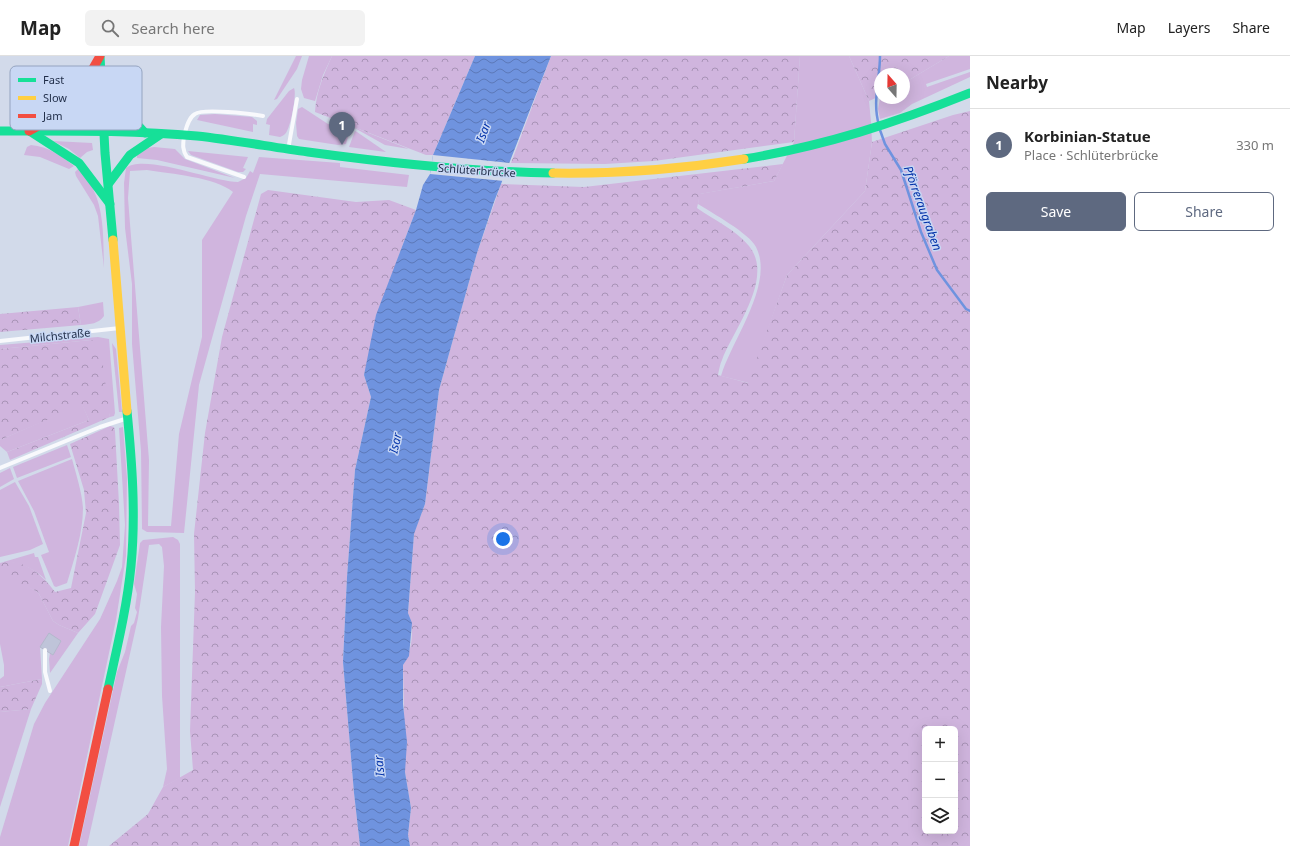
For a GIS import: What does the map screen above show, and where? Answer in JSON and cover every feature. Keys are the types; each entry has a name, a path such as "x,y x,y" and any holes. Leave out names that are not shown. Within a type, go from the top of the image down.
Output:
{"main road":[{"path":"100,56 101,66"},
{"path":"94,66 100,56"},
{"path":"935,109 970,93"},
{"path":"935,109 970,100"},
{"name":"Schlüterbrücke","path":"0,131 184,135 288,150 443,168 507,173 596,174 690,168 765,157 840,140 901,122 935,109"},
{"path":"74,846 112,675 131,567 134,499 111,206 105,152 105,130"},
{"path":"142,130 145,133"},
{"path":"29,131 62,150 79,163 111,206"},
{"path":"109,183 130,155 161,134"}],"lane":[{"path":"288,150 297,99"},
{"path":"244,177 187,156 183,149 184,135 190,119 199,112 253,114 263,116"},
{"name":"Milchstraße","path":"0,341 120,328"},
{"path":"0,468 100,427 128,418"},
{"path":"45,650 45,672 50,691"}],"green space":[{"path":"296,56 302,56 297,69 277,99 274,100"},
{"path":"309,56 332,56 323,75 315,101 304,98 301,89"},
{"path":"332,56 475,56 433,155 426,155 315,112 323,76"},
{"path":"551,56 800,56 794,142 654,161 605,164 511,163"},
{"path":"800,56 849,56 869,101 872,142 865,191 787,275 749,383 721,376 756,295 760,278 760,262 756,247 746,236 698,204 699,194 774,181 794,142"},
{"path":"849,56 949,56 910,79 910,68 874,68 874,99 869,101"},
{"path":"949,56 970,56 970,69 926,84 927,87 970,72 970,77 912,104 900,113 880,119 878,109 879,104 910,104 910,79"},
{"path":"294,88 295,96 293,109 287,132 280,137 269,135 270,125 266,124 267,119 289,91"},
{"path":"302,107 328,124 350,129 346,144 338,145 299,139 297,136 296,123 298,109"},
{"path":"970,111 970,846 410,846 408,835 411,808 405,772 403,665 409,653 412,640 408,613 414,533 425,504 439,390 477,253 501,184 584,187 783,164 774,181 700,194 697,208 744,240 756,259 757,273 755,288 749,304 721,362 718,375 748,383 787,275 865,191 872,142 953,115"},
{"path":"215,114 252,117 257,121 257,125 253,124 253,132 197,120 200,115"},
{"path":"351,126 409,149 385,145"},
{"path":"355,131 357,132 386,152 349,147"},
{"path":"53,141 92,143 93,150 87,152 80,158 69,149"},
{"path":"31,145 54,152 74,166 69,169 40,157 24,155 27,147"},
{"path":"154,147 175,149 185,159 235,178 157,160 137,158 137,154 148,148"},
{"path":"188,151 248,157 243,168 246,169 243,172 238,172 191,155"},
{"path":"259,157 340,163 340,167 409,175 407,187 260,174 246,216 199,385 184,533 147,532 142,529 141,451 132,344 132,284 125,228 124,183 126,168 135,164 148,164 180,169 213,178 238,182 246,178 250,171 253,173","holes":["147,170 204,180 225,187 233,192 202,240 202,337 179,434 171,526 148,526 149,460 128,198 130,171"]},
{"path":"79,168 92,186 100,208 103,228 104,268 98,216 94,205 76,176 75,172"},
{"path":"268,190 356,202 389,200 416,210 400,252 364,375 371,397 355,470 347,577 343,662 360,846 109,846 148,814 163,787 193,770 190,731 195,592 194,534 205,433 222,337 261,194"},
{"path":"103,302 104,316 102,319 94,323 81,325 78,307"},
{"path":"78,307 81,325 0,332 0,314"},
{"path":"98,337 109,339 115,413 114,416 110,417 91,340 0,349 0,345"},
{"path":"91,340 94,341 101,350 110,417 10,460 7,452 89,420 82,405 0,440 0,349"},
{"path":"112,343 116,349 122,412 119,412"},
{"path":"82,404 89,420 7,452 0,446 0,440"},
{"path":"110,426 114,427 115,431 120,545 95,614 78,633 53,621 38,592 0,574 0,563 8,562 24,565 44,579 55,592 71,588 86,513 84,490 70,444"},
{"path":"123,427 127,478 126,556 116,620 68,846 0,846 0,837 34,724 45,703 100,619 122,567 125,525 119,428"},
{"path":"67,445 71,457 17,478 13,467"},
{"path":"72,459 79,483 83,517 78,546 67,583 56,587 54,586 41,555 49,552 34,511 18,481"},
{"path":"10,468 14,479 0,487 0,473"},
{"path":"15,482 29,506 43,544 30,550 0,557 0,490"},
{"path":"173,537 178,540 180,544 180,778 163,787 167,769 162,696 161,627 164,566 162,547 159,544 149,545 138,618 87,846 79,846 117,672 125,652 131,626 134,623 137,612 135,608 137,594 134,584 140,543 143,540"},
{"path":"34,553 35,557 38,557 46,580 36,572 24,566 12,562 0,563"},
{"path":"2,573 38,592 53,621 78,633 50,673 50,653 53,655 61,641 49,634 40,647 42,679 0,687 0,679 4,676 4,665 0,644 0,574"},
{"path":"42,679 42,684 31,709 0,712 0,687"},
{"path":"31,709 0,807 0,712"}],"water":[{"name":"Isar","path":"475,56 551,56 494,202 477,253 439,390 425,504 414,534 408,613 412,623 409,656 403,665 403,704 407,742 405,772 411,808 408,835 410,846 360,846 343,662 347,577 355,470 371,397 364,375 376,315 416,210 423,185 430,174 433,155"}],"pier":[{"path":"433,155 511,163 504,181 430,174"}],"building":[{"path":"49,633 61,641 53,655 40,647"}],"waterway":[{"name":"Pförreraugraben","path":"879,125 876,99 880,56"},
{"name":"Pförreraugraben","path":"880,130 885,144 901,170 921,232 937,270 966,309 970,311"}],"traffic: fast":[{"path":"100,56 101,66"},
{"path":"744,159 803,147 887,124 970,93"},
{"path":"104,130 113,240"},
{"path":"142,130 145,133"},
{"path":"0,131 99,131 173,134 369,160 461,169 553,173"},
{"path":"31,132 79,163 110,204"},
{"path":"109,183 130,155 161,134"},
{"path":"108,689 127,597 131,566 133,488 127,411"}],"traffic: slow":[{"path":"553,173 601,173 649,170 697,166 744,159"},
{"path":"113,240 127,411"}],"traffic: jam":[{"path":"94,66 100,56"},
{"path":"74,846 108,689"}],"place":[{"name":"Korbinian-Statue","path":"342,145"}]}
